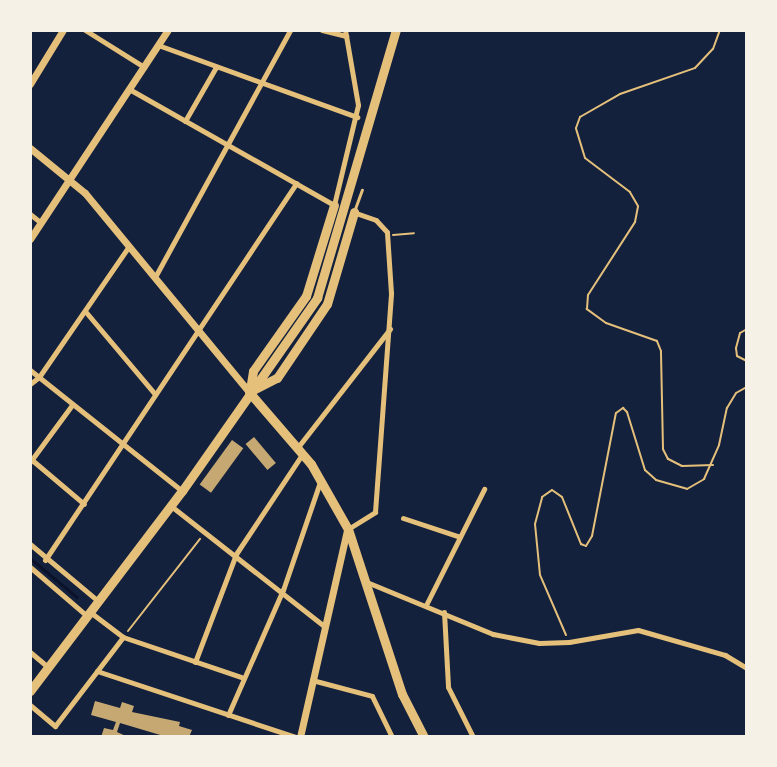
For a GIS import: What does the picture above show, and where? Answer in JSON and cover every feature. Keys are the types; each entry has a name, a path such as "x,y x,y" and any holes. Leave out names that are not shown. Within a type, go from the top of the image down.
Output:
{"highway":[{"path":"30,691 182,491 249,392 284,350 317,298 396,30"},
{"path":"249,392 253,371 306,296 337,206"},
{"path":"249,392 277,378 327,304 353,212"},
{"path":"249,392 300,450 321,479 348,529 369,583 402,694 424,737"}],"street":[{"path":"30,84 63,30"},
{"path":"85,30 144,67"},
{"path":"30,239 168,30"},
{"path":"155,277 290,30"},
{"path":"129,89 337,206 357,117 346,33 322,30"},
{"path":"158,45 357,117"},
{"path":"185,121 216,67"},
{"path":"30,148 70,180 129,246 249,392"},
{"path":"45,561 197,328 296,183"},
{"path":"97,671 297,737 348,529 375,512 390,329 389,236 379,223 353,212"},
{"path":"30,214 41,223"},
{"path":"30,384 39,377 129,246"},
{"path":"85,311 156,394"},
{"path":"195,662 236,554 300,450 390,329"},
{"path":"30,370 182,491"},
{"path":"72,405 31,461 84,504"},
{"path":"228,715 241,677 283,590 321,479"},
{"path":"426,605 484,489"},
{"path":"171,506 283,590 324,626"},
{"path":"403,518 460,537"},
{"path":"30,544 45,561 98,601"},
{"path":"30,567 88,614 123,637 241,677"},
{"path":"369,583 493,634 538,643 569,642 638,630 725,655 747,668"},
{"path":"444,612 448,687 473,737"},
{"path":"30,705 55,726 123,637"},
{"path":"30,652 48,667"},
{"path":"312,680 372,696 392,737"}],"lane":[{"path":"353,212 362,190"}],"path":[{"path":"713,465 673,463 663,449 657,341 606,323 587,309 588,295 635,222 638,206 630,192 585,158 576,128 580,117 621,94 695,68 713,49 720,30"},
{"path":"389,236 414,233"},
{"path":"747,329 740,332 736,352 747,361"},
{"path":"569,642 540,575 535,524 542,497 552,490 562,497 581,544 589,544 614,419 623,408 645,470 656,480 687,489 704,479 713,465 727,408 736,393 747,387"},
{"path":"123,637 205,532"}],"building":[{"path":"254,437 276,463 267,470 246,444"},
{"path":"232,440 243,448 211,493 200,484"},
{"path":"95,701 120,708 122,702 134,706 132,712 180,722 179,726 192,730 189,737 167,737 120,723 117,732 128,737 101,737 104,728 113,730 116,722 91,715"}],"waterway":[{"path":"30,558 77,597"}]}
